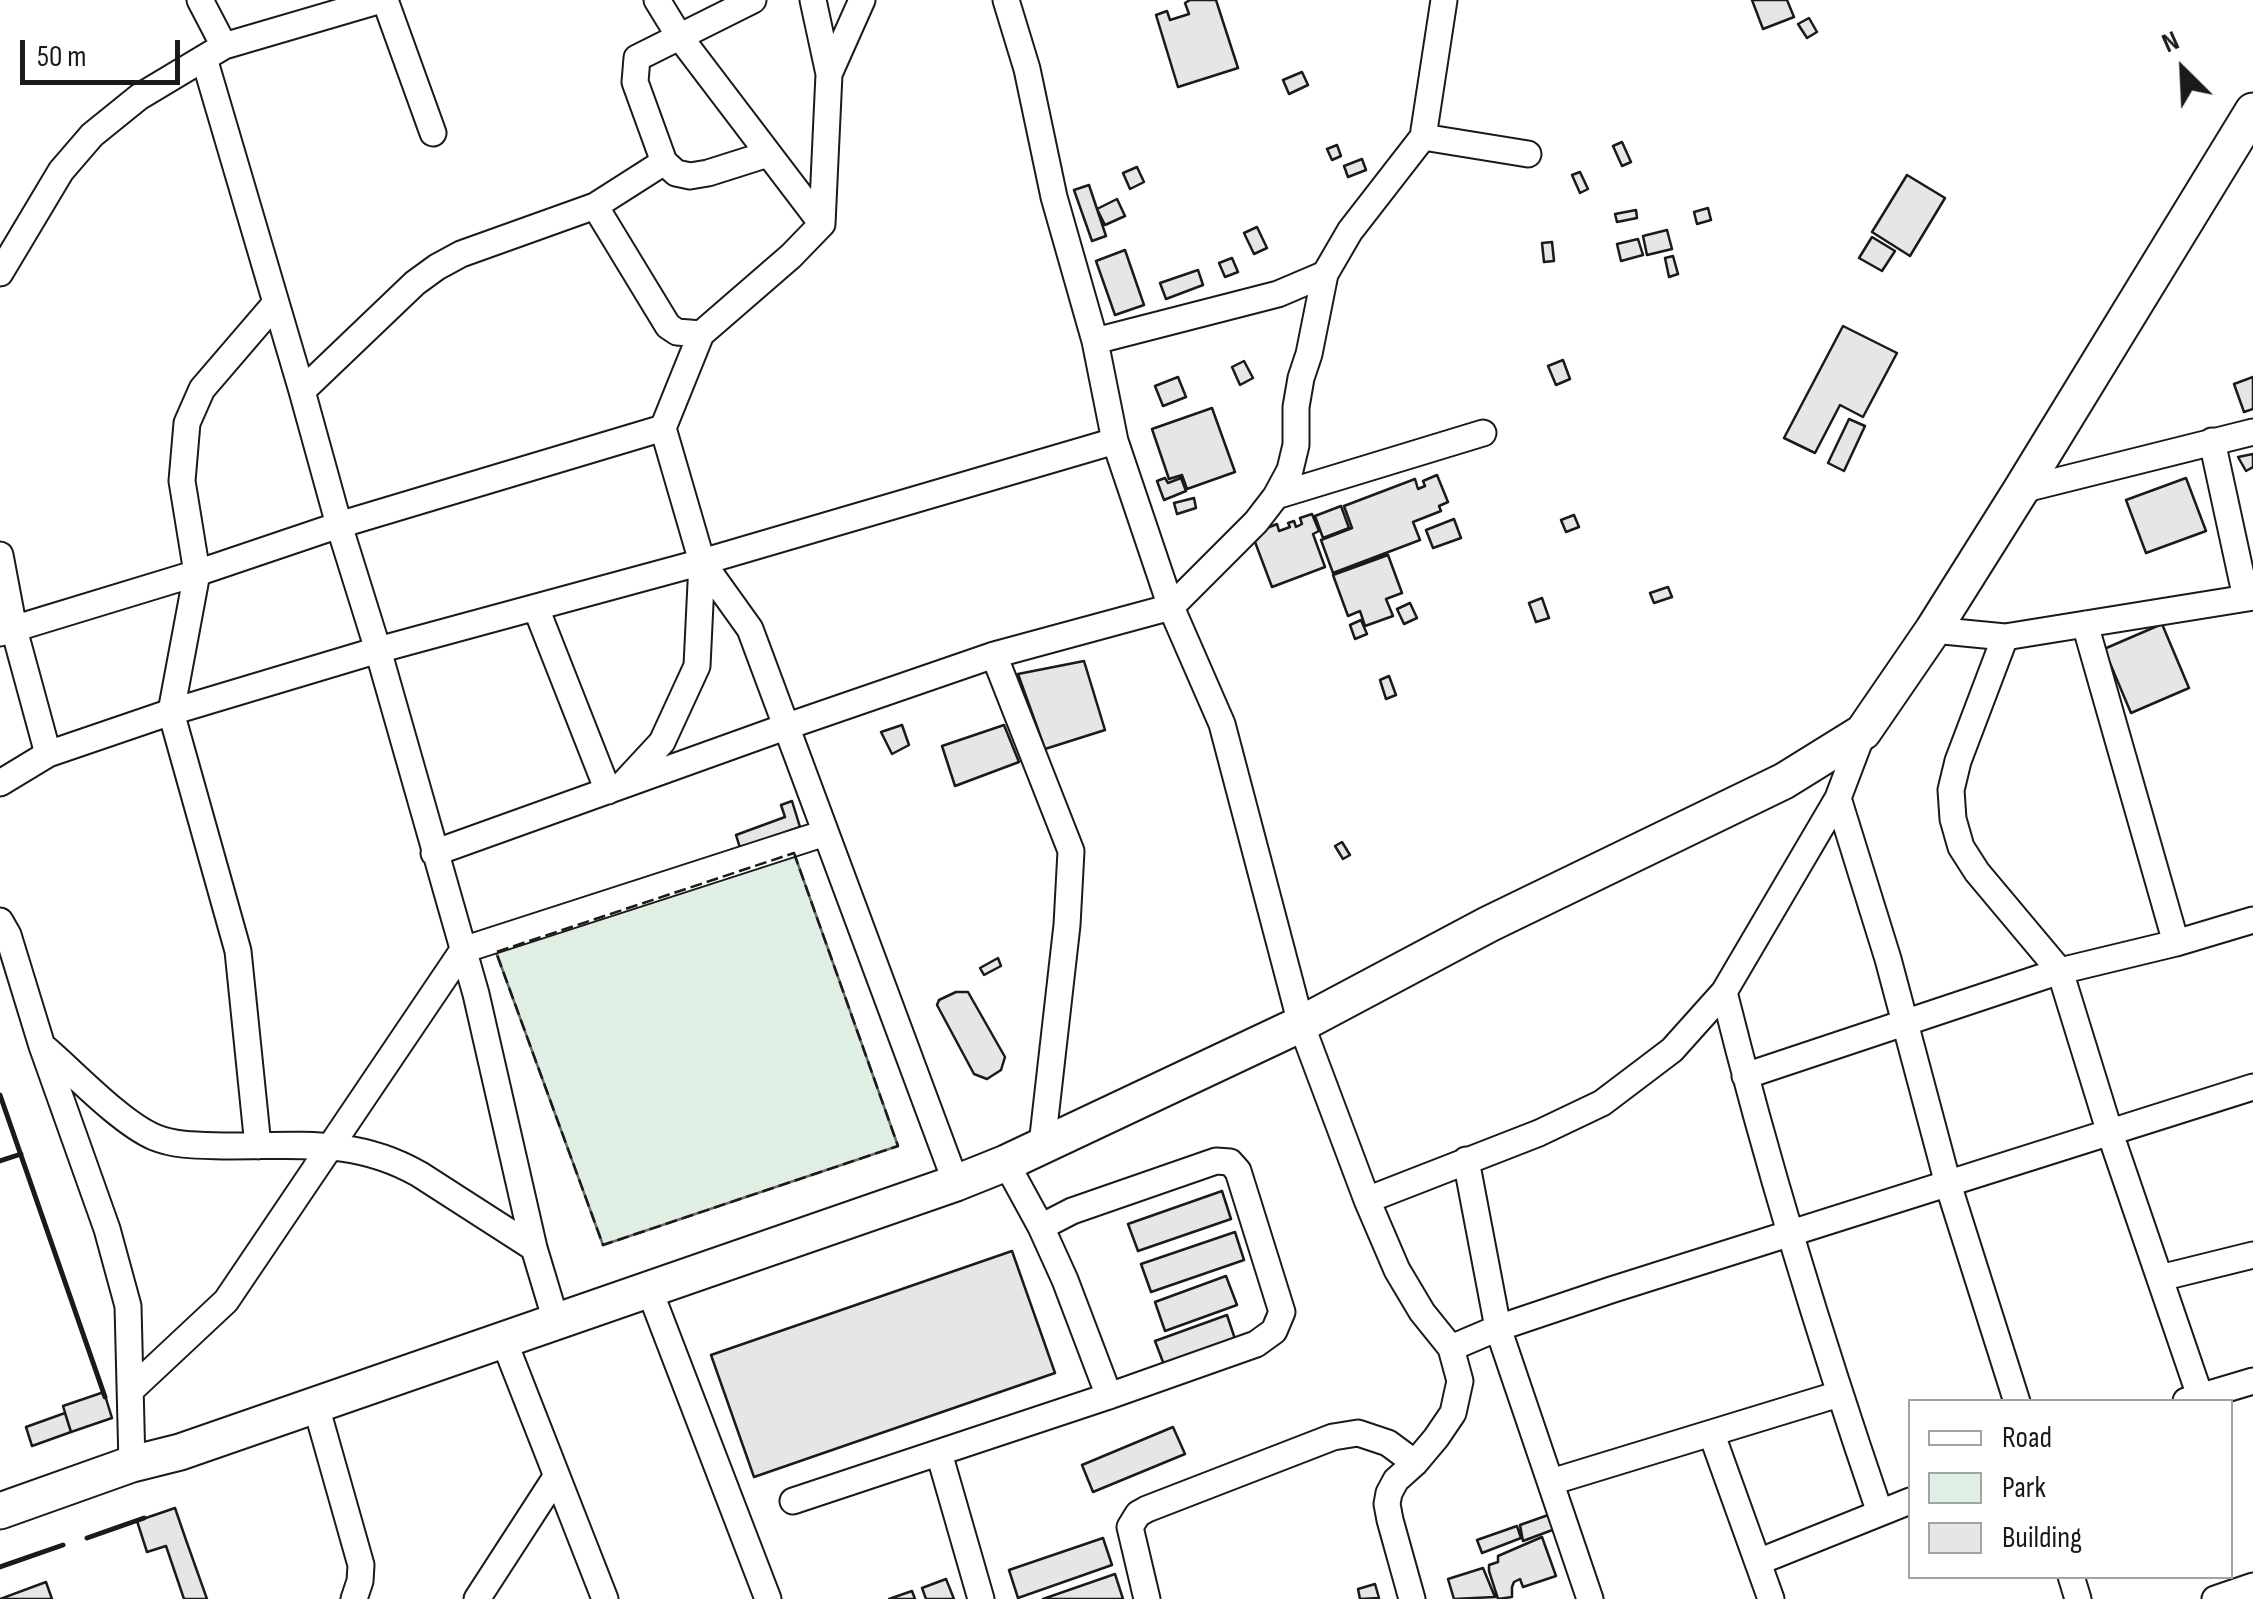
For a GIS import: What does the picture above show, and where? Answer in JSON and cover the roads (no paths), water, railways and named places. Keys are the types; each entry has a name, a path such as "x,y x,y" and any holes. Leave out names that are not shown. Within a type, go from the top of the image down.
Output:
{"highway":[{"path":"0,1510 316,1406 1006,1163 1302,1024 1490,924 1784,780 1862,732 1933,630 2253,111"}],"street":[{"path":"200,0 275,304 476,994 534,1248 556,1322"},
{"path":"657,0 679,36 822,224"},
{"path":"753,0 637,58 635,82 664,162 676,173 708,173 768,154"},
{"path":"813,0 829,74 822,224 701,334 662,428 702,562 750,630 956,1183"},
{"path":"829,74 862,0"},
{"path":"1006,0 1028,69 1054,197 1096,340 1115,441 1172,607 1222,724 1302,1024 1366,1200 1397,1270 1422,1312 1451,1348 1460,1381 1453,1412 1388,1493 1387,1504 1412,1599"},
{"path":"434,853 994,655 1172,607 1256,522 1290,470 1296,445 1296,407 1325,274 1350,230 1423,138 1444,0"},
{"path":"0,273 61,170 92,135 139,97 214,52 374,1 433,133"},
{"path":"1423,138 1528,154"},
{"path":"302,391 415,283 437,267 461,254 595,206 664,162"},
{"path":"595,206 668,326 677,332 701,334"},
{"path":"1096,340 1278,294 1325,274"},
{"path":"258,1146 238,951 171,712 196,574 182,481 187,423 202,390 275,304"},
{"path":"7,631 196,574 338,524 662,428"},
{"path":"2021,490 2253,432"},
{"path":"1276,496 1483,433"},
{"path":"0,783 48,754 171,712 1115,441"},
{"path":"1933,630 2005,636 2249,597 2212,442"},
{"path":"0,555 7,631 48,754"},
{"path":"614,788 662,742 697,666 702,562"},
{"path":"536,608 614,788"},
{"path":"2085,624 2176,943"},
{"path":"2005,636 1951,790 1953,819 1961,847 1977,872 2060,971 2160,1278 2192,1399 2253,1381"},
{"path":"994,655 1071,851 1067,925 1042,1145"},
{"path":"1366,1200 1539,1133 1602,1103 1672,1050 1724,992 1838,798 1862,732"},
{"path":"1838,798 1888,959 1948,1184 2016,1399"},
{"path":"132,1389 226,1301 463,950 825,833"},
{"path":"1745,1076 2060,971 2253,920"},
{"path":"0,921 8,934 128,1306 132,1464"},
{"path":"1724,992 1789,1234 1880,1513"},
{"path":"42,1046 126,1120 154,1136 185,1146 330,1146 368,1152 402,1164 534,1248"},
{"path":"1451,1348 1498,1328 2253,1087"},
{"path":"1466,1160 1498,1328 1590,1599"},
{"path":"792,1501 1256,1344 1274,1330 1282,1312 1238,1171 1230,1162 1216,1161 1072,1212 1041,1227"},
{"path":"1006,1163 1041,1227 1109,1396"},
{"path":"2160,1278 2253,1255"},
{"path":"649,1289 768,1599"},
{"path":"504,1341 606,1599"},
{"path":"1552,1482 1839,1394"},
{"path":"316,1406 360,1565 354,1599"},
{"path":"1147,1599 1130,1527 1138,1514 1147,1509 1333,1436 1358,1433 1388,1443 1414,1463"},
{"path":"1712,1435 1771,1599"},
{"path":"940,1453 982,1599"},
{"path":"477,1599 556,1477"},
{"path":"1758,1562 1908,1502"},
{"path":"2215,1599 2253,1586"}]}
